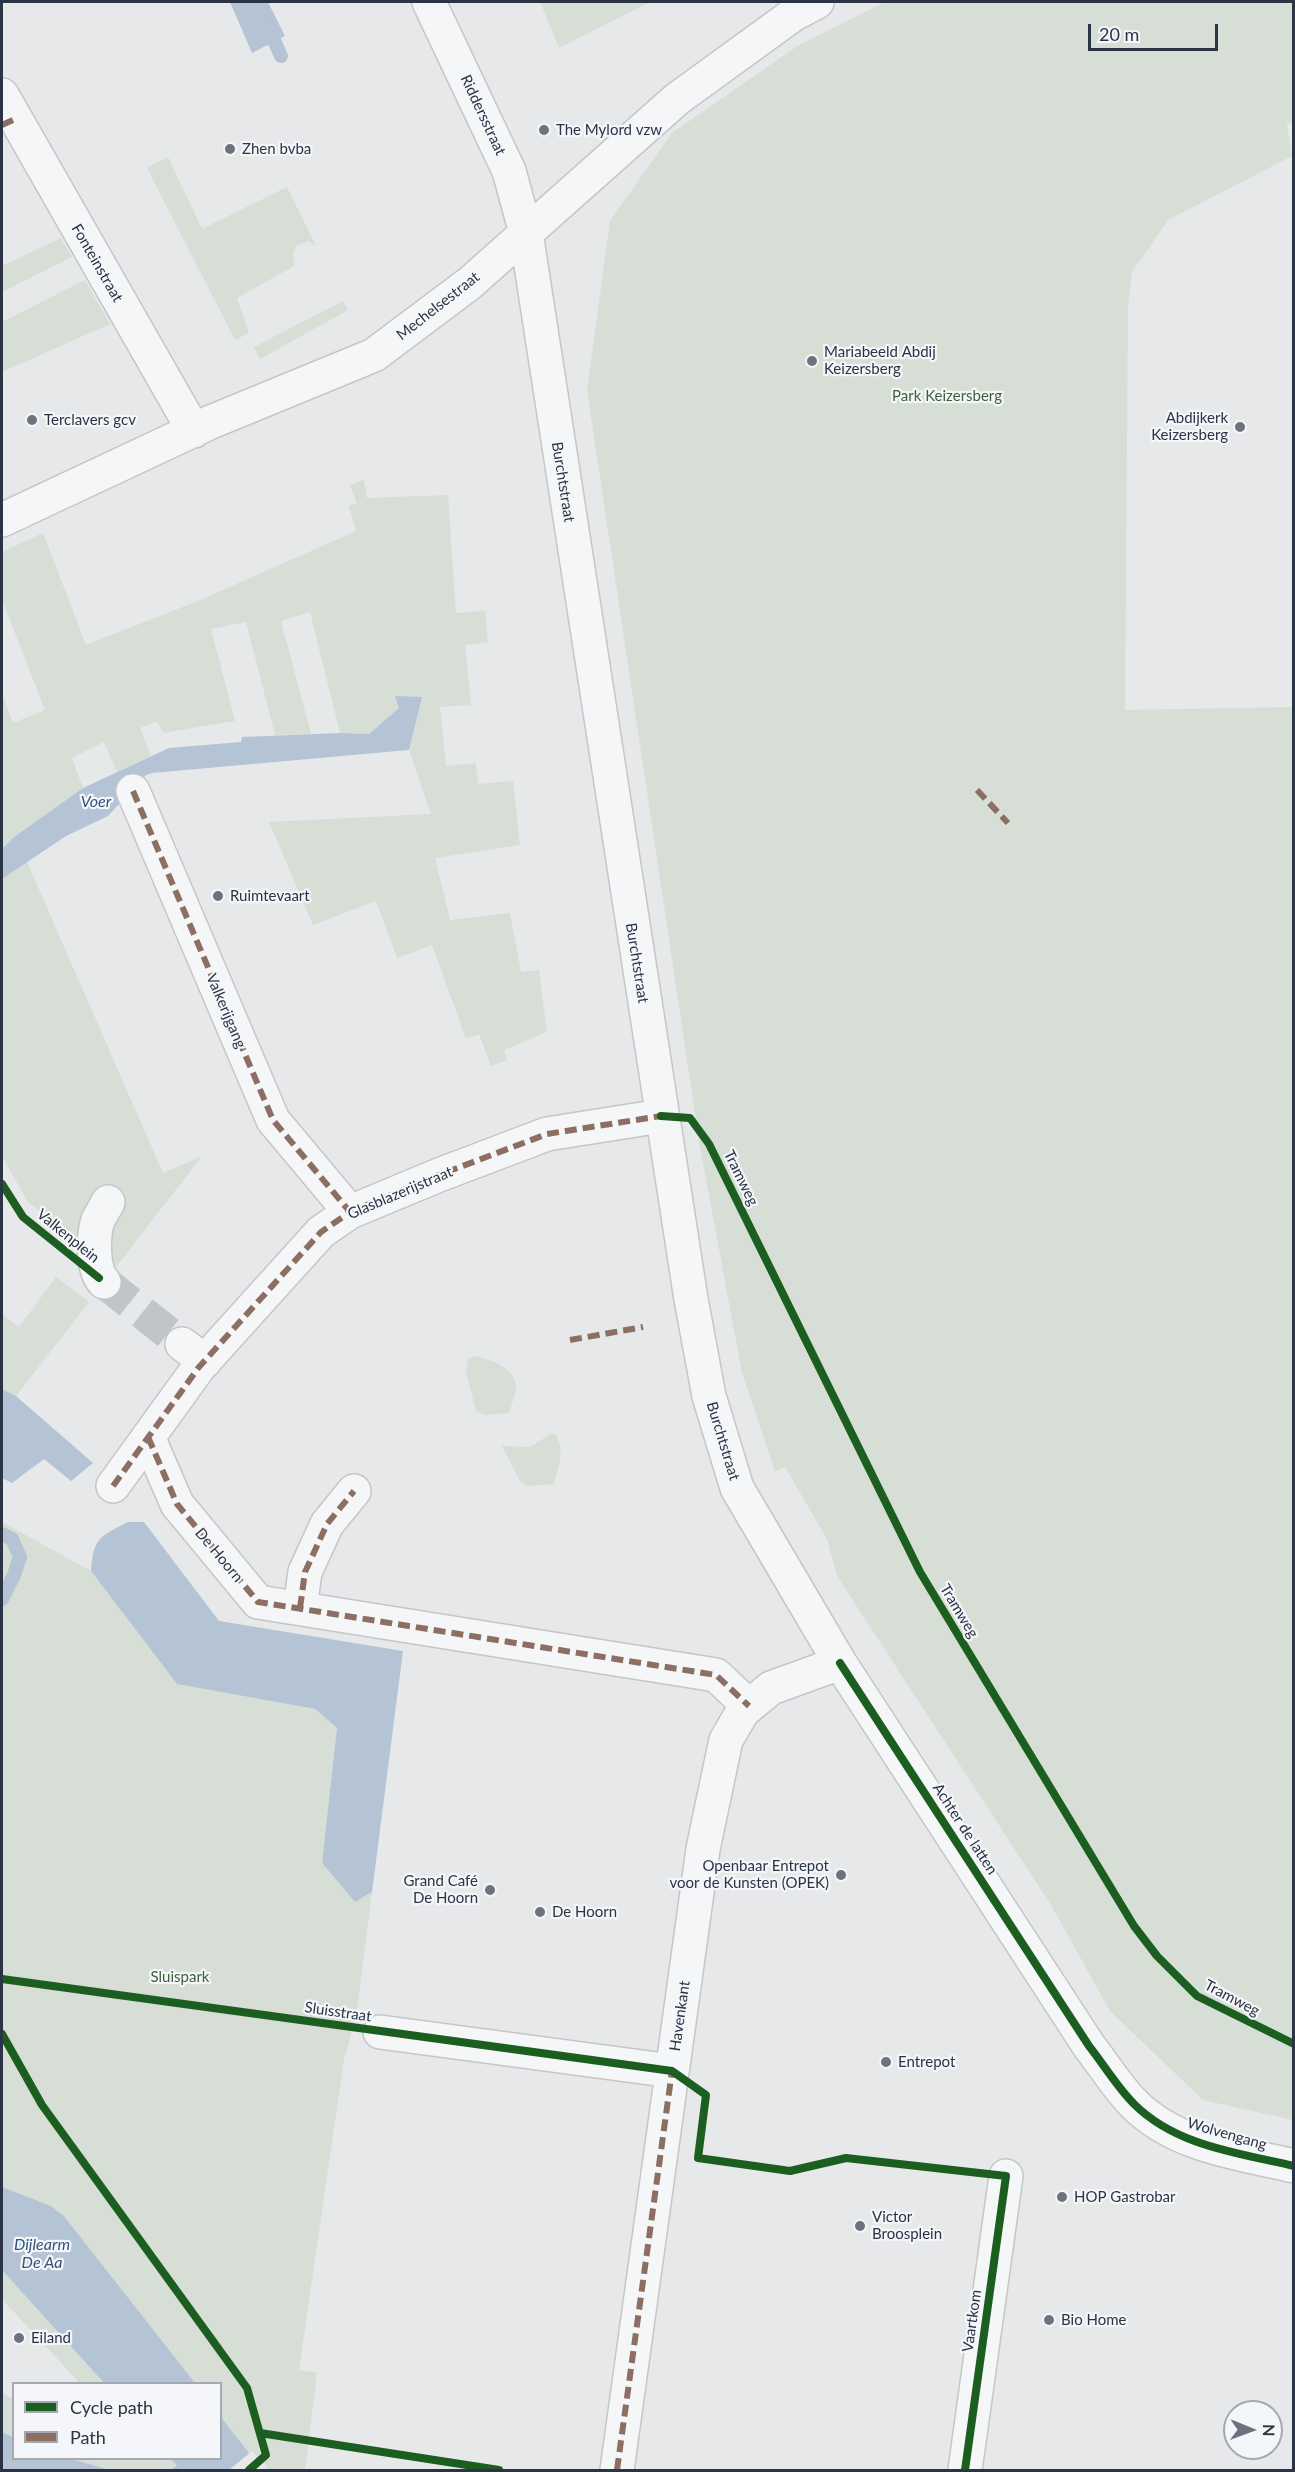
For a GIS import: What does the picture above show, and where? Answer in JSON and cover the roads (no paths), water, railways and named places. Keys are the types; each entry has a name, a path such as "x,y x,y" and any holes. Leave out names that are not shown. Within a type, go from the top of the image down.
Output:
{"street":[{"name":"Riddersstraat","path":"429,2 509,171 526,233"},
{"name":"Mechelsestraat","path":"2,520 194,431 374,355 470,283 677,99 794,14 817,2"},
{"name":"Fonteinstraat","path":"6,113 194,431"},
{"name":"Burchtstraat","path":"526,233 661,1116 690,1299 709,1396 737,1488 840,1663"},
{"name":"Valkerijgang","path":"133,790 273,1120 350,1212"},
{"name":"Glasblazerijstraat","path":"113,1486 148,1437 194,1352 321,1232 350,1212 439,1175 548,1134 661,1116"},
{"name":"Valkenplein","path":"104,1282 99,1278 94,1247 98,1221 108,1202"},
{"name":"De Hoorn","path":"148,1437 177,1504 258,1602 716,1675 750,1706"},
{"path":"300,1608 305,1572 327,1524 354,1491"},
{"name":"Havenkant","path":"617,2470 703,1849 726,1740 743,1711 771,1688 840,1663"},
{"name":"Achter de latten","path":"840,1663 1066,2010"},
{"name":"Wolvengang","path":"1066,2010 1133,2103 1160,2125 1193,2142 1293,2166"},
{"name":"Sluisstraat","path":"380,2032 672,2071"},
{"name":"Vaartkom","path":"965,2470 1005,2176"}],"water":[{"path":"230,2 268,2 285,36 252,53"},
{"name":"Voer","path":"395,696 422,697 409,750 152,773 146,775 108,816 66,836 2,879 2,849 14,837 83,788 169,748 241,742 242,737 369,734 399,708"},
{"path":"2,1389 16,1396 93,1463 71,1481 44,1459 12,1483 2,1478"},
{"path":"128,1522 144,1522 219,1621 403,1651 372,1892 355,1902 322,1863 337,1728 315,1709 177,1684 91,1571 94,1551 100,1539"},
{"name":"Dijlearm De Aa","path":"2,2187 51,2206 64,2216 194,2382 103,2382 2,2270"},
{"path":"222,2418 249,2453 267,2470 170,2470 177,2465 172,2460 222,2460"},
{"path":"2,2432 12,2437 12,2460 75,2460 110,2470 2,2470"}],"waterway":[{"name":"Voer","path":"257,2 281,56"},
{"path":"2,1534 12,1539 20,1557 2,1599"}],"tunnel":[{"path":"104,1282 182,1344"}],"place":[{"name":"The Mylord vzw","path":"544,130"},
{"name":"Zhen bvba","path":"230,149"},
{"name":"Mariabeeld Abdij Keizersberg","path":"812,361"},
{"name":"Terclavers gcv","path":"32,420"},
{"name":"Abdijkerk Keizersberg","path":"1240,427"},
{"name":"Ruimtevaart","path":"218,896"},
{"name":"Openbaar Entrepot voor de Kunsten (OPEK)","path":"841,1875"},
{"name":"Grand Café De Hoorn","path":"490,1890"},
{"name":"De Hoorn","path":"540,1912"},
{"name":"Entrepot","path":"886,2062"},
{"name":"HOP Gastrobar","path":"1062,2197"},
{"name":"Victor Broosplein","path":"860,2226"},
{"name":"Bio Home","path":"1049,2320"},
{"name":"Eiland","path":"19,2338"}],"park label":[{"name":"Park Keizersberg","path":"947,396"},
{"name":"Sluispark","path":"180,1977"}]}
